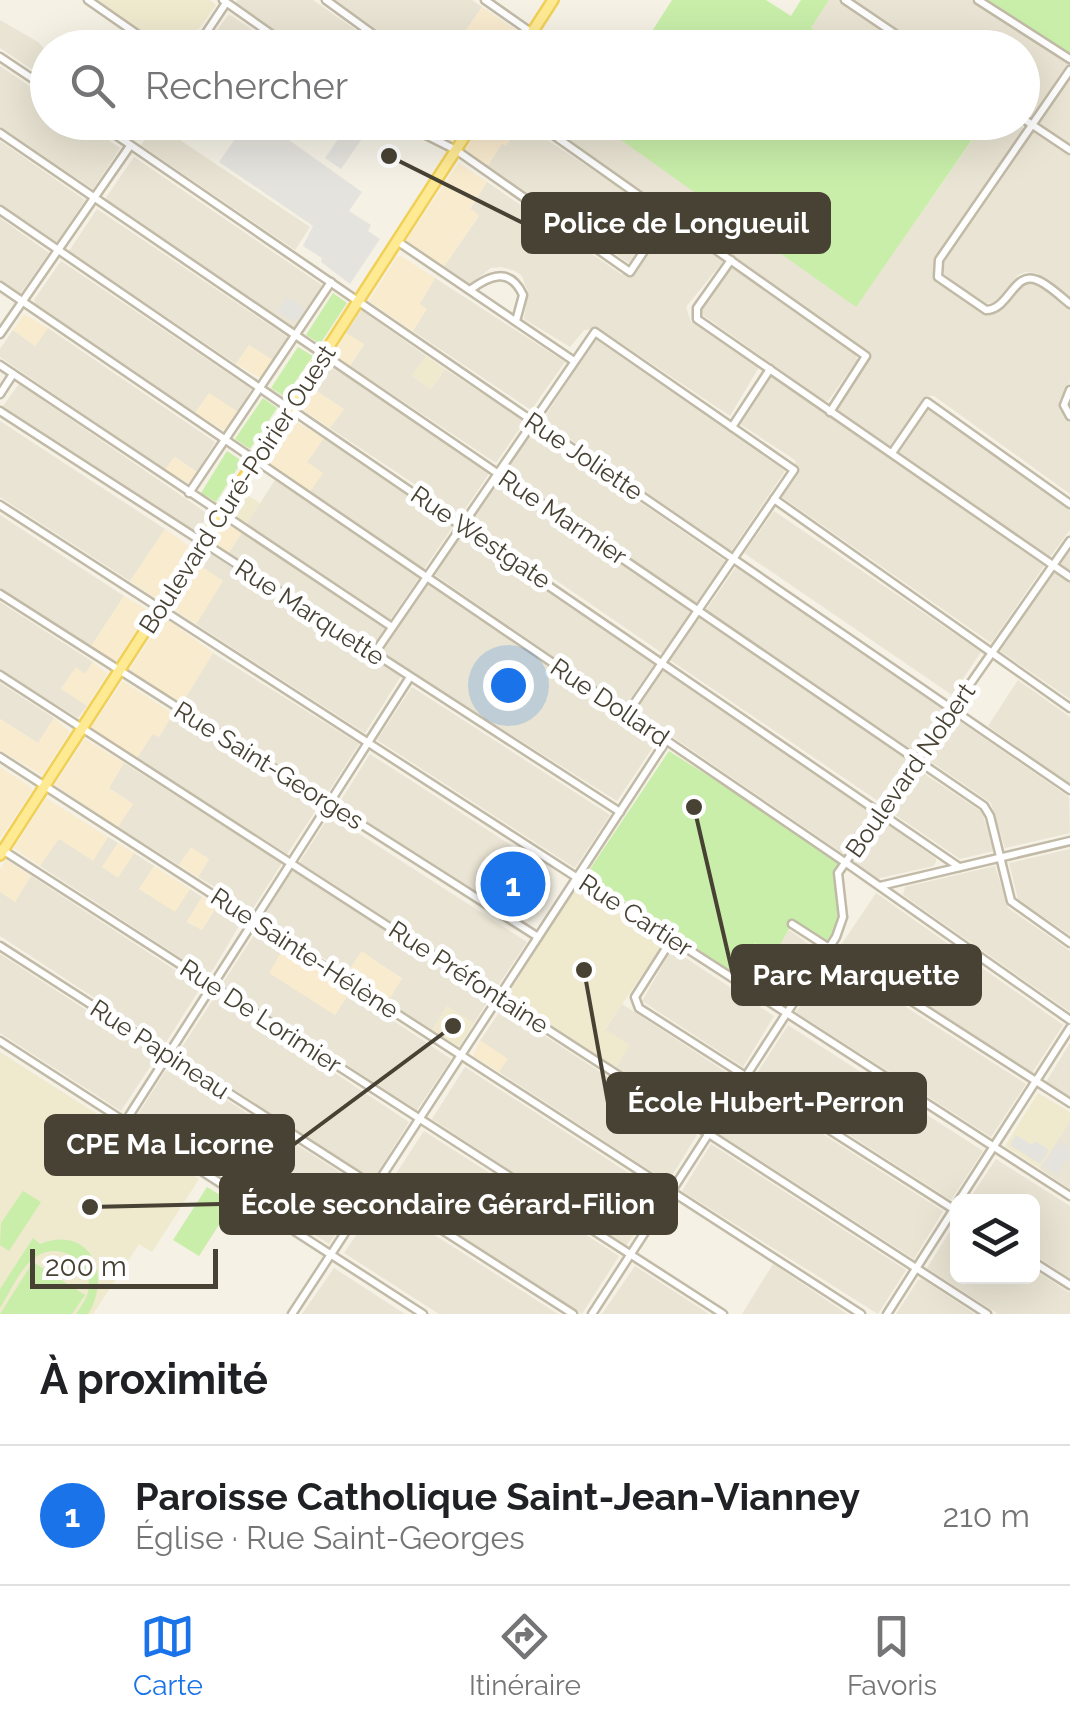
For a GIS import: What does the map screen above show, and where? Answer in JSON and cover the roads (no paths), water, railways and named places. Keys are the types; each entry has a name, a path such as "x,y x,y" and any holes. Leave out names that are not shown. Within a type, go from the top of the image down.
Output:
{"main road":[{"path":"534,30 553,0"},
{"name":"Boulevard Curé-Poirier Ouest","path":"1,852 462,140"}],"street":[{"path":"88,0 131,30"},
{"path":"326,0 367,30"},
{"path":"485,0 528,30"},
{"path":"845,0 889,30"},
{"path":"978,0 1025,30"},
{"path":"207,30 226,1 266,30"},
{"path":"1040,40 1070,59"},
{"path":"0,56 30,77"},
{"path":"1040,113 1070,70"},
{"path":"1040,129 1070,150"},
{"name":"Rue Marmier","path":"0,133 988,810 1011,901 1070,942"},
{"name":"Rue Joliette","path":"122,140 1070,790"},
{"path":"436,140 630,272 668,215"},
{"path":"561,140 866,356 830,412"},
{"path":"1021,140 939,260 938,277 986,310 1001,306 1020,281 1027,278 1035,278 1070,304"},
{"path":"0,334 130,146"},
{"name":"Rue Westgate","path":"0,210 959,867"},
{"path":"397,241 574,361"},
{"path":"731,260 696,313 697,319 1070,577"},
{"path":"470,290 494,274 512,280 524,295 516,322"},
{"name":"Boulevard Curé-Poirier Ouest","path":"190,493 331,282"},
{"name":"Rue Dollard","path":"0,286 1070,1020"},
{"path":"374,654 594,332 794,470 627,714"},
{"path":"0,365 392,626"},
{"path":"732,427 770,370"},
{"path":"0,394 13,374"},
{"path":"1070,390 1064,404 1070,416"},
{"path":"892,453 927,402 1070,504"},
{"name":"Rue Marquette","path":"0,411 620,812"},
{"path":"774,499 1070,708"},
{"name":"Rue Cartier","path":"0,505 1070,1196"},
{"name":"Boulevard Nobert","path":"592,1314 841,928 838,873 1070,541"},
{"name":"Rue Saint-Georges","path":"0,594 538,937"},
{"name":"Rue Préfontaine","path":"0,675 987,1314"},
{"path":"125,1122 410,678"},
{"path":"292,1314 666,740"},
{"name":"Rue Sainte-Hélène","path":"0,757 861,1314"},
{"path":"879,886 1070,841"},
{"name":"Rue De Lorimier","path":"1,852 723,1314"},
{"path":"792,924 1070,1103"},
{"path":"672,939 635,997 639,1008 950,1203"},
{"name":"Rue Papineau","path":"0,946 572,1314"},
{"path":"964,1194 1070,1028"},
{"path":"0,1041 422,1314"},
{"path":"888,1314 950,1218"},
{"path":"1040,1266 1070,1285"}],"place":[{"name":"Police de Longueuil","path":"389,156"},
{"name":"Parc Marquette","path":"694,807"},
{"name":"Paroisse Catholique Saint-Jean-Vianney","path":"513,884"},
{"name":"École Hubert-Perron","path":"584,970"},
{"name":"CPE Ma Licorne","path":"453,1026"},
{"name":"École secondaire Gérard-Filion","path":"90,1207"}]}
